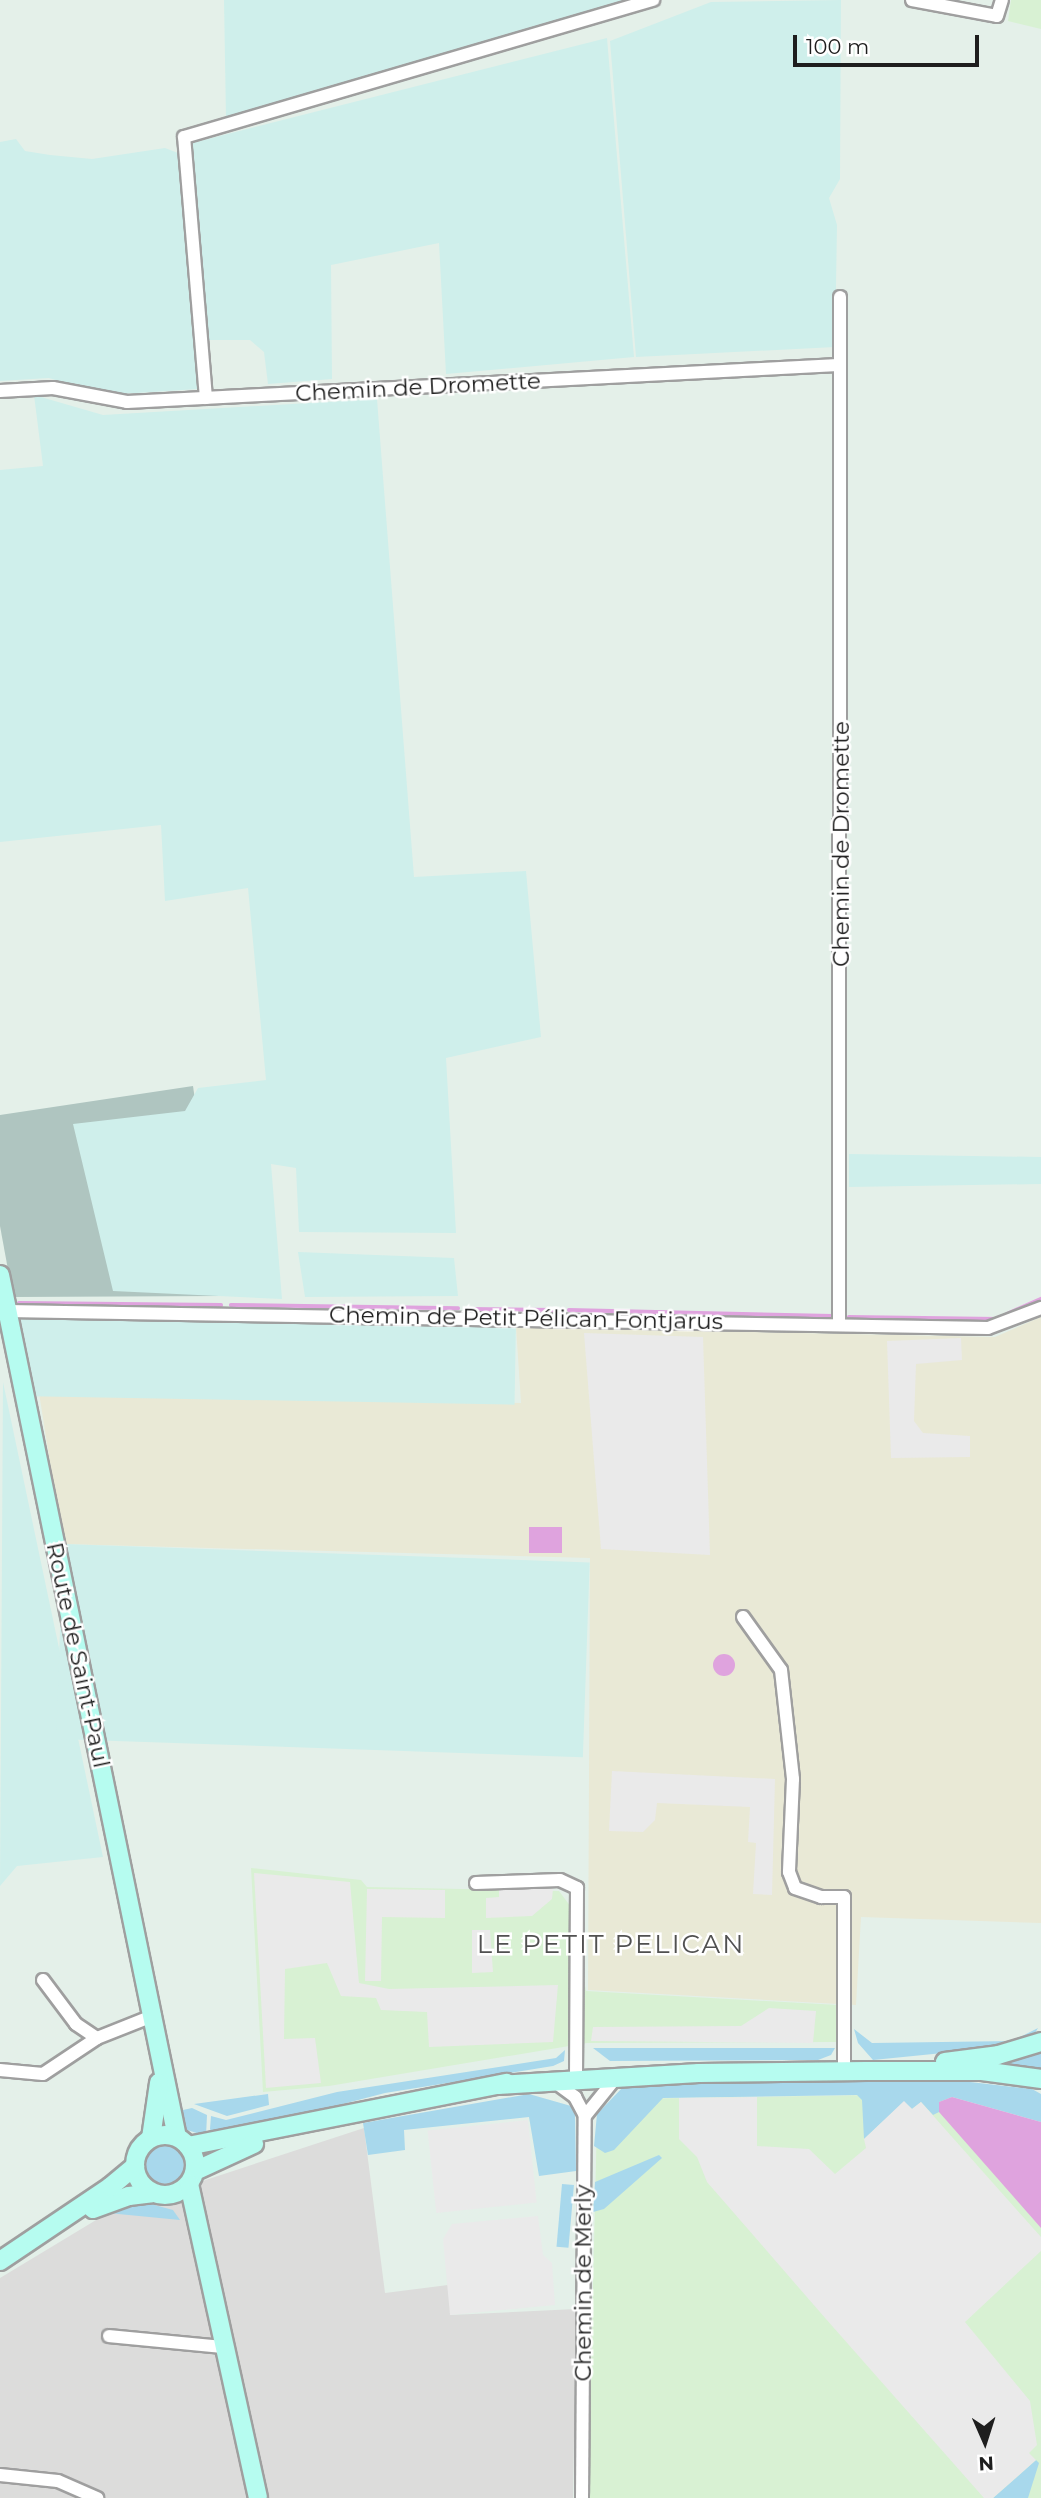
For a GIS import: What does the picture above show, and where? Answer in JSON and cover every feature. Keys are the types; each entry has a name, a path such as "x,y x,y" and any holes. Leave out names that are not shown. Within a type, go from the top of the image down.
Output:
{"main road":[{"name":"Route de Saint-Paul","path":"0,1275 159,2034 168,2108 183,2142"},
{"name":"Route de Saint-Paul","path":"151,2138 159,2079 159,2034"},
{"path":"866,2071 998,2055 1041,2042"},
{"path":"202,2246 185,2213 141,2185 135,2166 140,2147 151,2138 183,2142 286,2130 498,2085 576,2072 636,2068 699,2073"},
{"path":"498,2085 699,2073 844,2071 982,2071 1041,2080"},
{"path":"46,2232 107,2202 159,2195 286,2130"},
{"path":"183,2142 192,2178 202,2246 258,2498"},
{"path":"0,2261 46,2232 135,2166"}],"street":[{"path":"206,398 184,137 653,0"},
{"path":"912,0 996,16 1002,0"},
{"name":"Chemin de Dromette","path":"839,1324 843,1043 838,365 841,297"},
{"name":"Chemin de Dromette","path":"0,391 53,388 127,402 838,365"},
{"name":"Chemin de Petit Pélican Fontjarus","path":"7,1311 988,1328 1041,1308"},
{"path":"743,1617 781,1671 793,1779 789,1872 795,1888 821,1897 844,1897 844,2071"},
{"path":"476,1883 560,1881 577,1888 576,2072"},
{"path":"43,1980 76,2024 97,2038"},
{"path":"0,2070 43,2074 97,2038 155,2015"},
{"path":"556,2083 575,2097 585,2116 614,2080"},
{"name":"Chemin de Merly","path":"582,2498 585,2116"},
{"path":"109,2336 224,2347"},
{"path":"0,2475 58,2481 97,2498"}],"shaded area":[{"path":"224,0 642,0 226,119"},
{"path":"841,0 840,179 829,198 837,225 835,347 636,357 610,41 711,2"},
{"path":"1011,0 1041,0 1041,29 1008,21"},
{"path":"607,38 634,357 446,374 439,243 331,265 332,379 268,384 264,352 250,340 207,340 192,143"},
{"path":"16,139 25,151 92,159 165,148 178,153 198,389 105,395 49,378 0,381 0,142"},
{"path":"34,395 103,415 377,399 414,877 526,871 541,1037 446,1058 456,1233 299,1232 296,1168 271,1164 282,1299 113,1291 73,1124 185,1111 198,1088 266,1080 248,888 165,901 161,825 0,842 0,470 43,466"},
{"path":"193,1086 223,1296 13,1297 0,1226 0,1115"},
{"path":"849,1154 1041,1157 1041,1184 849,1187"},
{"path":"298,1252 454,1258 458,1296 305,1297"},
{"path":"19,1317 516,1326 515,1405 18,1396"},
{"path":"1041,1317 1041,1923 861,1917 856,2005 588,1990 590,1558 63,1544 39,1393 521,1403 516,1327 995,1337"},
{"path":"584,1333 703,1337 710,1555 601,1549"},
{"path":"961,1338 962,1360 916,1364 914,1421 923,1433 970,1436 970,1457 891,1458 887,1341"},
{"path":"3,1382 103,1857 17,1866 0,1886"},
{"path":"529,1527 562,1527 562,1553 529,1553"},
{"path":"63,1544 590,1562 583,1757 56,1739"},
{"path":"724,1654 734,1661 735,1665 728,1675 724,1676 714,1669 713,1665 720,1655"},
{"path":"612,1771 775,1779 772,1895 753,1894 756,1843 748,1842 750,1807 657,1803 655,1820 643,1832 609,1831"},
{"path":"251,1868 361,1880 367,1887 559,1891 571,1907 586,1991 838,2005 837,2042 587,2043 329,2086 263,2092"},
{"path":"254,1873 350,1882 359,1983 389,1989 558,1985 553,2042 429,2047 427,2012 381,2010 376,1998 341,1996 327,1963 285,1969 284,2039 315,2038 321,2083 266,2088"},
{"path":"499,1888 553,1889 552,1899 532,1916 486,1918 486,1898 499,1897"},
{"path":"367,1889 445,1890 445,1918 382,1917 381,1981 365,1981"},
{"path":"472,1930 490,1930 493,1972 472,1973"},
{"path":"769,2008 816,2011 813,2043 591,2041 593,2027 741,2026"},
{"path":"1038,2028 1032,2038 1013,2046 873,2060 858,2043 854,2029 872,2043 1012,2041"},
{"path":"593,2048 835,2048 831,2055 818,2060 610,2061"},
{"path":"565,2050 564,2061 553,2066 385,2093 232,2133 213,2136 210,2129 211,2116 226,2120 337,2092 556,2058"},
{"path":"1041,2050 1041,2073 969,2065"},
{"path":"843,2081 970,2082 1032,2089 1041,2094 1041,2122 952,2097 939,2102 939,2112 933,2115 921,2102 912,2109 904,2102 864,2139 862,2100 857,2095 663,2098 614,2150 605,2153 594,2146 597,2114 625,2085"},
{"path":"268,2094 269,2105 227,2116 194,2104"},
{"path":"529,2094 571,2106 575,2114 576,2171 539,2176 529,2117 404,2130 405,2150 368,2155 363,2123"},
{"path":"937,2094 1041,2123 1041,2498 588,2498 597,2119 620,2099"},
{"path":"757,2097 757,2146 809,2149 835,2174 866,2148 864,2139 904,2101 912,2109 921,2102 1041,2237 1041,2251 965,2322 1030,2401 1037,2445 1029,2453 1036,2460 993,2498 984,2498 826,2319 707,2182 697,2157 679,2139 679,2098"},
{"path":"952,2097 1041,2122 1041,2228 939,2112 939,2102"},
{"path":"192,2108 207,2115 206,2136 184,2129 174,2112"},
{"path":"528,2120 537,2203 436,2213 428,2131"},
{"path":"364,2128 385,2293 448,2285 451,2315 576,2309 573,2498 0,2498 0,2278 111,2211"},
{"path":"165,2146 179,2151 184,2165 179,2179 165,2184 151,2179 146,2165 151,2151"},
{"path":"659,2155 662,2158 604,2209 593,2212 595,2182"},
{"path":"562,2184 574,2185 568,2248 557,2247"},
{"path":"136,2200 173,2210 180,2220 108,2213 110,2207"},
{"path":"538,2216 543,2255 552,2263 555,2305 450,2315 443,2239 452,2224"},
{"path":"1036,2460 1039,2463 1028,2498 993,2498"}],"waterway":[{"path":"1007,1314 1041,1299"},
{"path":"19,1303 221,1305"},
{"path":"231,1305 458,1308"},
{"path":"470,1309 554,1310"},
{"path":"569,1310 832,1316"},
{"path":"849,1317 997,1319"}],"district":[{"name":"LE PETIT PELICAN","path":"611,1945"}]}
